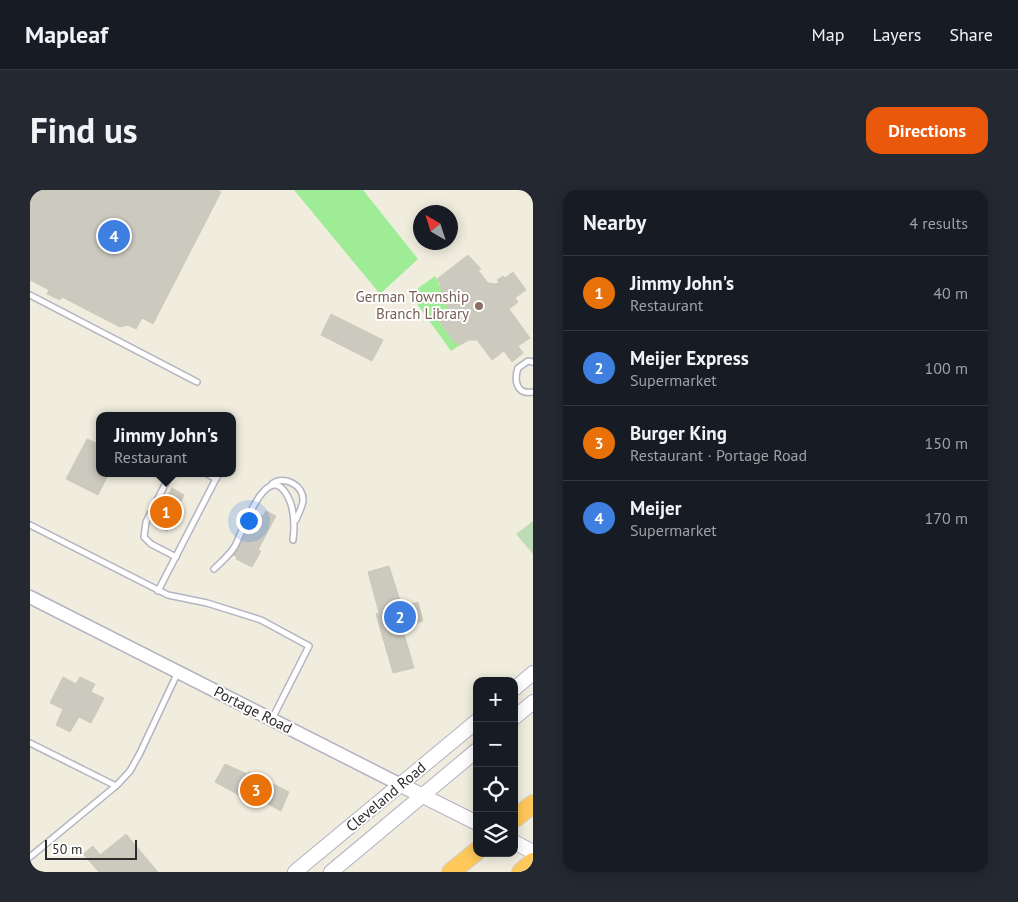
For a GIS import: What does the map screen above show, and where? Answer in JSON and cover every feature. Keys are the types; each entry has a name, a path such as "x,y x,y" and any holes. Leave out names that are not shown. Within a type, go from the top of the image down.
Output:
{"highway":[{"path":"518,816 533,804"},
{"path":"451,872 473,854"},
{"path":"521,872 533,862"}],"main road":[{"path":"518,686 533,673"},
{"path":"518,715 533,702"},
{"name":"Cleveland Road","path":"295,872 476,722"},
{"name":"Cleveland Road","path":"331,872 473,753"},
{"name":"Portage Road","path":"401,785 473,821"},
{"path":"518,844 533,852"}],"street":[{"name":"Portage Road","path":"30,596 401,785"}],"lane":[{"path":"30,295 198,382"},
{"path":"533,362 528,361 518,368 515,378 519,388 527,393 533,392"},
{"path":"169,477 146,522 144,537 151,544 176,557"},
{"path":"158,591 217,477"},
{"path":"214,569 232,550 264,490 276,481 286,481 297,486 300,491 302,502 293,540"},
{"path":"269,486 273,484 279,485 286,493 294,513 295,526"},
{"path":"30,526 158,591 168,595 207,603 261,620 309,646 272,719"},
{"path":"30,857 116,786 130,771 178,672"},
{"path":"30,743 116,786"}],"green space":[{"path":"294,190 363,190 418,259 380,294"},
{"path":"435,276 445,295 448,294 451,299 445,303 452,314 440,323 455,343 458,342 460,345 451,351 410,294"},
{"path":"533,521 533,554 516,534"}],"building":[{"path":"30,190 218,190 221,192 153,324 142,318 136,329 128,325 120,327 62,297 60,300 47,294 49,290 30,280"},
{"name":"German Township Branch Library","path":"468,255 481,269 478,270 488,283 496,284 499,282 497,280 503,276 505,278 513,272 526,290 515,298 518,302 509,309 530,338 518,346 523,353 512,362 504,351 492,360 477,340 469,340 460,345 458,342 456,344 440,322 452,314 445,303 451,299 448,294 445,296 437,279"},
{"path":"331,314 383,340 372,361 321,335"},
{"path":"87,439 96,443 96,477 107,477 98,495 66,479"},
{"path":"172,488 184,495 167,531 152,523"},
{"path":"266,511 276,516 258,550 261,551 252,567 236,559 237,557 233,555 256,512 263,516"},
{"path":"389,566 402,607 418,602 423,621 402,627 414,668 393,673 376,614 379,613 368,572"},
{"path":"63,677 76,684 80,677 95,684 91,692 104,698 91,723 79,717 70,732 56,725 63,709 50,703"},
{"path":"225,764 247,774 249,772 255,775 255,777 271,787 273,784 289,792 281,811 253,796 250,801 215,782"},
{"path":"126,834 158,872 99,872 83,854 93,846 100,855"}],"place":[{"name":"Meijer","path":"114,236"},
{"name":"German Township Branch Library","path":"479,306"},
{"name":"Jimmy John's","path":"166,512"},
{"name":"Meijer Express","path":"400,617"},
{"name":"Burger King","path":"256,790"}]}
